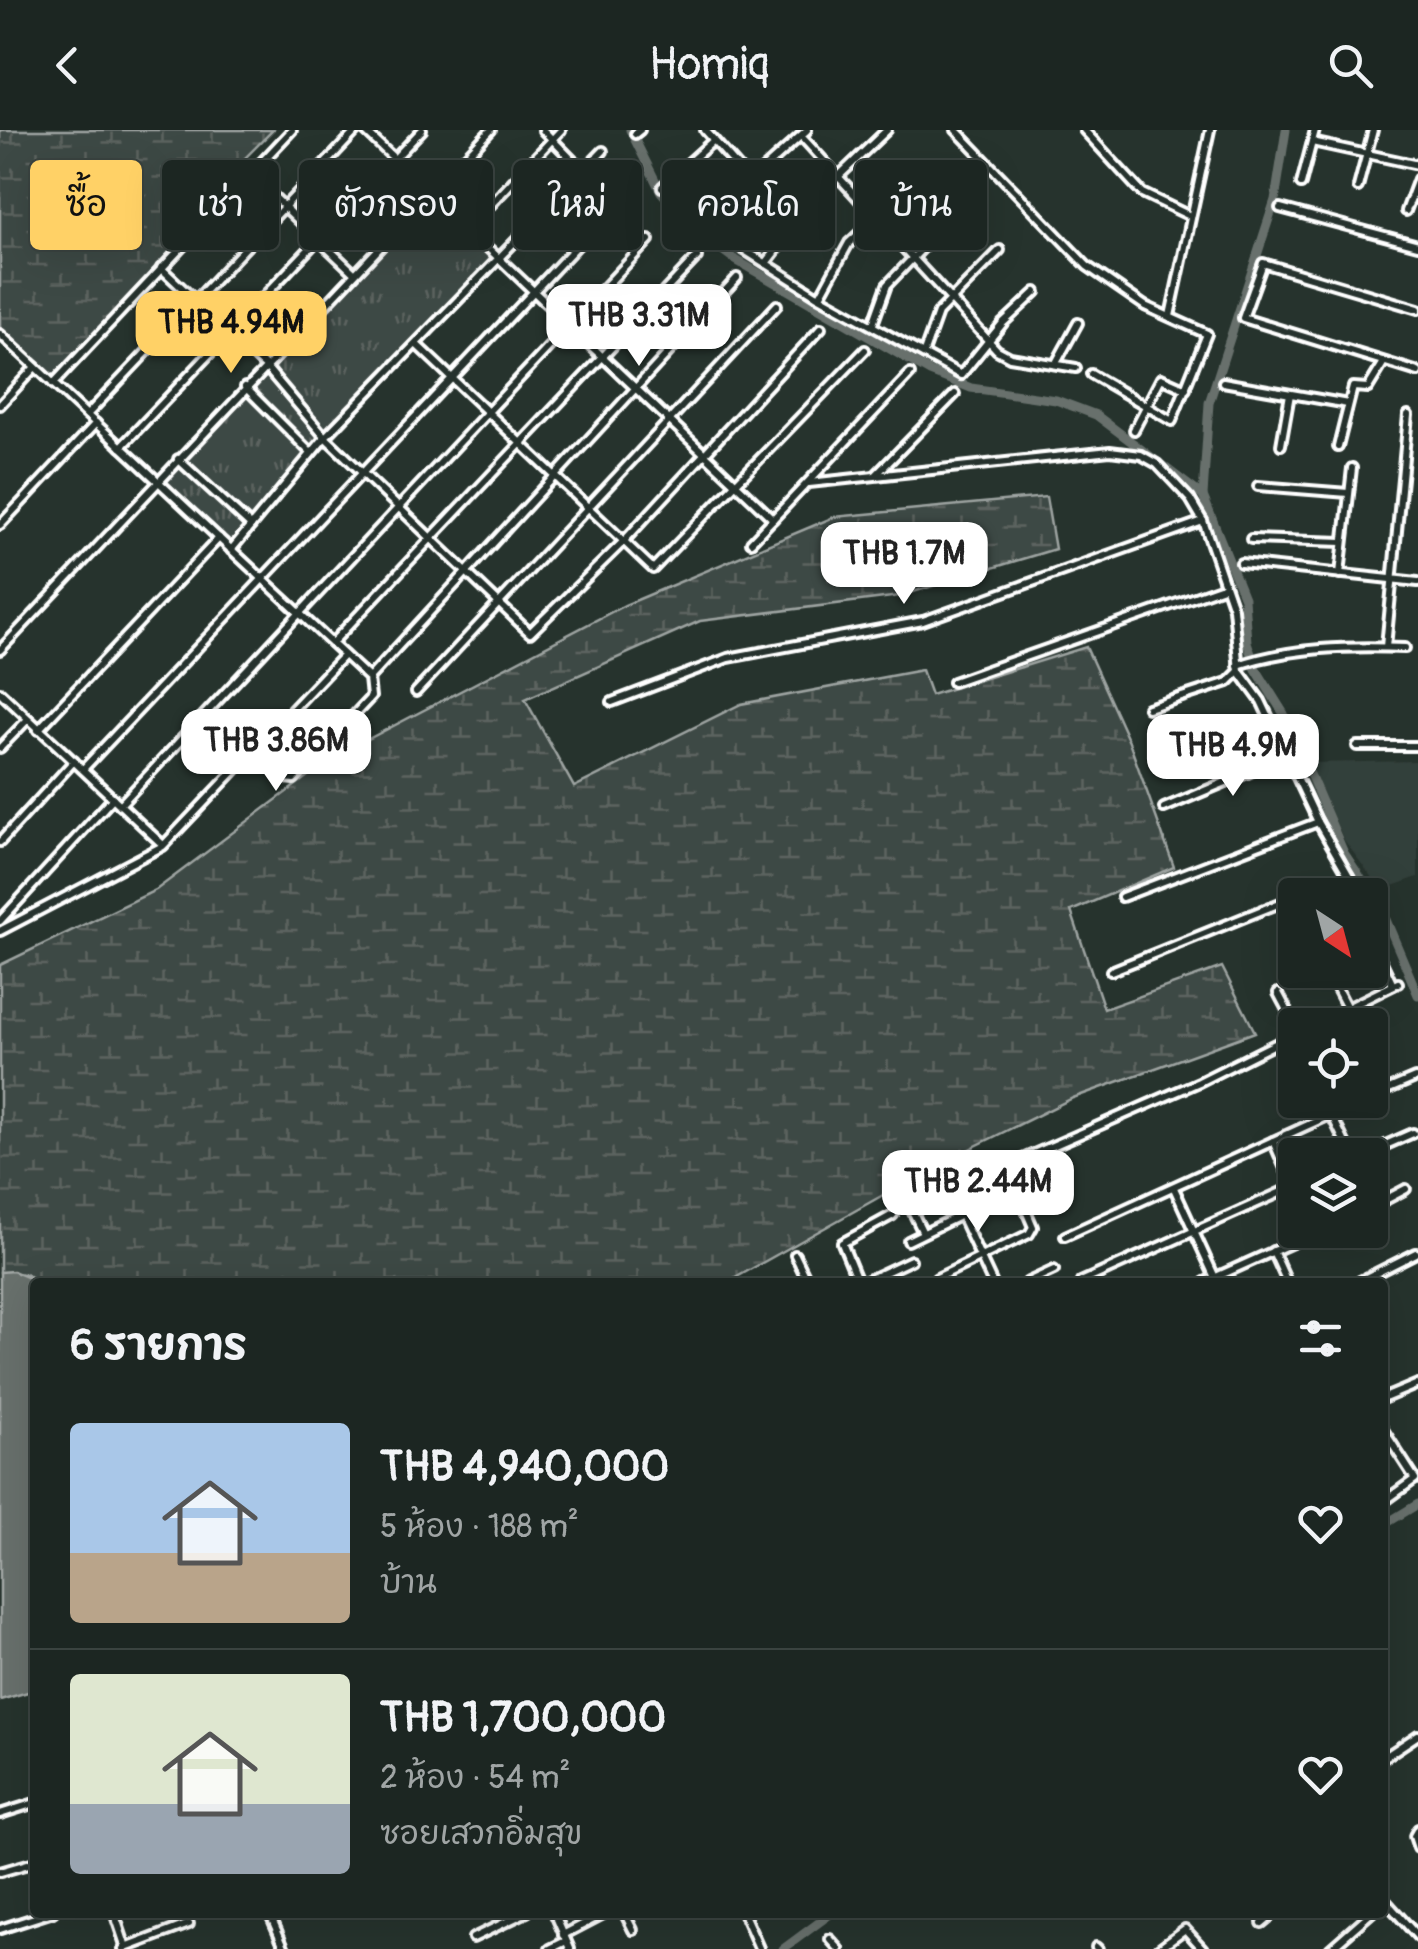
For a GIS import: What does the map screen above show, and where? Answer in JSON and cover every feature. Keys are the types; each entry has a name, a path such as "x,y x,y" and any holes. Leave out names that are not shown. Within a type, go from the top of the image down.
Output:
{"street":[{"path":"263,160 292,130"},
{"path":"86,415 360,130 394,159 422,130"},
{"path":"462,160 491,130"},
{"path":"543,130 572,160"},
{"path":"493,202 561,130"},
{"path":"705,130 732,160"},
{"path":"767,262 837,178 887,130"},
{"path":"956,130 1087,266 1145,306 1207,334 1172,421 1092,374"},
{"path":"1084,130 1142,193 1190,216"},
{"path":"1170,316 1210,130"},
{"path":"1300,184 1315,130"},
{"path":"1358,187 1374,130"},
{"path":"775,160 804,133 855,198"},
{"path":"692,160 714,140"},
{"path":"1312,142 1418,165"},
{"path":"594,160 603,151"},
{"path":"1406,212 1417,184"},
{"path":"279,201 299,220"},
{"path":"1280,208 1418,245"},
{"path":"820,296 855,236"},
{"path":"0,921 649,240"},
{"path":"231,550 325,437 513,242"},
{"path":"53,384 178,250"},
{"path":"122,448 306,250"},
{"path":"330,250 354,273"},
{"path":"0,650 376,250"},
{"path":"489,250 773,519"},
{"path":"83,769 573,250"},
{"path":"748,250 900,344 924,352 961,375 1036,292"},
{"path":"904,250 987,342 1010,357 1076,368"},
{"path":"873,324 886,284 923,250"},
{"path":"924,352 938,314 1000,250"},
{"path":"332,643 428,536 697,257"},
{"path":"1418,309 1263,263 1258,266 1244,319 1418,372"},
{"path":"161,268 266,366 325,437 496,603 533,633 624,542 821,328"},
{"path":"369,678 737,278"},
{"path":"416,692 777,306"},
{"path":"1056,362 1078,323"},
{"path":"0,334 369,678 371,697 294,779 285,778 256,748"},
{"path":"417,345 587,510 654,569 865,350"},
{"path":"1338,447 1354,386 1368,388 1384,362"},
{"path":"0,405 35,367"},
{"path":"751,542 910,374"},
{"path":"1134,430 1163,377 1186,389"},
{"path":"1224,382 1348,404"},
{"path":"246,388 311,453"},
{"path":"874,477 955,394"},
{"path":"1281,445 1290,394"},
{"path":"1386,647 1408,415"},
{"path":"0,525 96,424"},
{"path":"808,484 1110,451 1140,455 1178,487 1203,521 1233,608 1240,666 1262,700 1318,822 1348,876 1343,878"},
{"path":"178,459 250,526"},
{"path":"1340,574 1352,468"},
{"path":"1258,486 1348,493"},
{"path":"612,702 728,658 923,621 1203,521"},
{"path":"38,730 218,538"},
{"path":"1251,539 1344,542"},
{"path":"1241,563 1418,582"},
{"path":"954,682 1223,587"},
{"path":"1148,708 1228,682 1240,666 1263,655 1308,648 1405,648"},
{"path":"0,931 163,846 344,655"},
{"path":"0,692 163,846"},
{"path":"0,748 27,720"},
{"path":"1357,746 1418,746"},
{"path":"1164,808 1288,756"},
{"path":"0,842 74,761"},
{"path":"1122,897 1318,822"},
{"path":"1111,971 1278,904"},
{"path":"1337,988 1348,1008 1387,988"},
{"path":"1278,993 1286,1008"},
{"path":"990,1278 953,1198 958,1186 1148,1106 1278,1042"},
{"path":"1388,1089 1415,1078"},
{"path":"1065,1236 1322,1118"},
{"path":"1388,1144 1413,1133"},
{"path":"1272,1141 1278,1153"},
{"path":"1174,1188 1215,1278"},
{"path":"1388,1197 1406,1189"},
{"path":"903,1192 923,1234"},
{"path":"1090,1278 1278,1193"},
{"path":"937,1278 1033,1230 1020,1196"},
{"path":"859,1278 842,1243 893,1215"},
{"path":"908,1241 961,1215"},
{"path":"1220,1278 1282,1248"},
{"path":"1273,1252 1285,1278"},
{"path":"1366,1278 1416,1252"},
{"path":"795,1255 806,1278"},
{"path":"870,1278 911,1260"},
{"path":"1037,1278 1054,1270"},
{"path":"1388,1397 1418,1384"},
{"path":"1388,1442 1415,1479 1388,1499"},
{"path":"1388,1755 1418,1734"},
{"path":"0,1814 30,1805"},
{"path":"1418,1829 1414,1836 1418,1848"},
{"path":"0,1872 30,1863"},
{"path":"1388,1905 1418,1938"},
{"path":"0,1929 34,1918"},
{"path":"116,1918 125,1949 190,1924"},
{"path":"271,1918 284,1949"},
{"path":"473,1938 515,1918"},
{"path":"557,1918 567,1942"},
{"path":"550,1949 567,1942 599,1918"},
{"path":"627,1918 633,1930"},
{"path":"746,1918 760,1948"},
{"path":"1262,1924 1268,1918"},
{"path":"1330,1949 1365,1918"},
{"path":"1158,1949 1185,1930 1204,1949"},
{"path":"830,1938 839,1949"}],"shaded area":[{"path":"1418,761 1418,877 1388,888 1388,878 1372,878 1344,840 1306,763"},
{"path":"13,1271 30,1278 30,1691 0,1700 0,1272"}],"green space":[{"path":"0,130 273,130 243,160 162,160 162,250 171,250 52,377 0,328"},
{"path":"493,246 504,257 232,545 164,481 385,250 493,250"},
{"path":"1046,497 1055,549 900,596 700,621 525,699 574,787 741,704 922,670 931,695 1086,647 1129,742 1174,867 1071,911 1104,1009 1222,967 1255,1032 1073,1098 933,1167 735,1278 33,1278 0,1272 0,965 156,890 332,758 625,605 834,517"}],"waterway":[{"path":"630,130 661,192 699,233 734,259 930,372 971,388 1056,400 1096,415 1203,496 1244,598 1247,642 1256,669 1284,714 1344,853 1381,908 1418,995"},
{"path":"1203,496 1209,403 1275,200 1286,130"},
{"path":"1388,1522 1418,1504"},
{"path":"783,1949 825,1918"}]}
